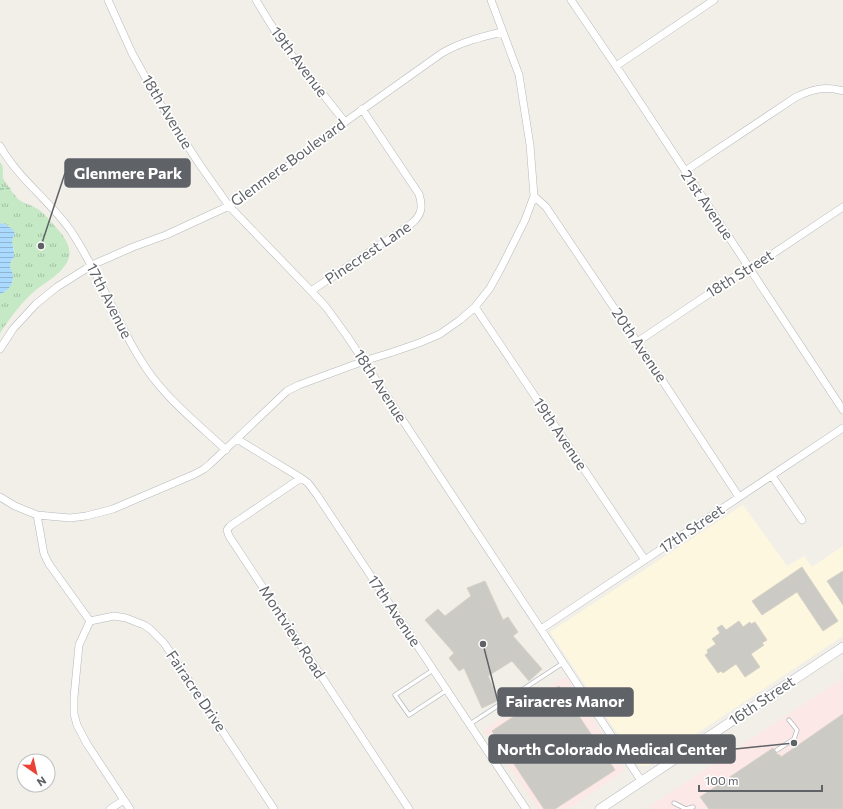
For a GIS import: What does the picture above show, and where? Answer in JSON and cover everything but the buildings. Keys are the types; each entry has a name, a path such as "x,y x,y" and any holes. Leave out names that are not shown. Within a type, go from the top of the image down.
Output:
{"main road":[{"name":"16th Street","path":"600,809 843,647"}],"street":[{"name":"18th Avenue","path":"108,0 132,53 159,102 200,165 229,206 326,307 348,336 642,782"},
{"name":"19th Avenue","path":"256,0 286,49 344,122"},
{"path":"0,497 15,506 37,515 70,518 86,516 113,509 204,469 226,450 287,391 364,360 393,352 440,334 476,307 490,288 502,266 525,220 534,196 530,145 518,75 491,0"},
{"name":"21st Avenue","path":"571,0 843,410"},
{"path":"616,66 714,0"},
{"name":"Glenmere Boulevard","path":"0,349 13,329 36,304 57,287 92,265 133,247 166,235 229,206 284,169 344,122 442,52 471,40 502,32"},
{"path":"685,171 796,97 818,89 828,88 843,91"},
{"name":"Pinecrest Lane","path":"311,291 411,224 418,217 421,211 419,194 362,109"},
{"name":"17th Avenue","path":"0,146 16,170 47,201 63,220 92,265 139,358 155,380 176,403 226,450"},
{"name":"20th Avenue","path":"534,196 546,207 739,497"},
{"name":"18th Street","path":"637,342 843,207"},
{"name":"19th Avenue","path":"476,307 645,560"},
{"name":"17th Street","path":"541,629 843,428"},
{"name":"17th Avenue","path":"237,439 301,478 308,483 317,494 526,809"},
{"path":"772,476 802,520"},
{"name":"Montview Road","path":"301,478 230,526 227,530 229,536 409,809"},
{"path":"37,515 44,554 49,564 90,621 79,645 74,697 74,714 77,725 87,744 130,809"},
{"name":"Fairacre Drive","path":"90,621 114,616 126,618 144,625 164,643 274,809"},
{"path":"110,809 124,800"}],"lane":[{"path":"470,724 563,663"},
{"path":"433,670 395,695 409,715 447,690"},
{"path":"777,750 794,739 797,730 789,720"},
{"path":"674,803 686,809 693,807"}],"path":[{"path":"0,189 12,188"}],"shaded area":[{"path":"743,505 787,566 804,556 812,567 843,546 843,636 648,766 639,766 550,632"},
{"path":"566,676 625,770 569,809 538,809 484,730"},
{"path":"843,678 843,809 645,809 647,808"}],"green space":[{"path":"0,162 3,168 4,179 12,192 20,200 42,212 61,233 68,244 69,256 67,262 54,277 26,299 0,333 0,294 7,290 12,283 13,275 10,268 11,261 14,257 14,248 9,226 0,223"}],"water":[{"path":"0,223 9,227 15,234 12,240 14,257 11,261 10,268 13,275 12,283 7,290 0,294"}],"place":[{"name":"Glenmere Park","path":"41,246"},
{"name":"Fairacres Manor","path":"483,644"},
{"name":"North Colorado Medical Center","path":"794,743"}]}
